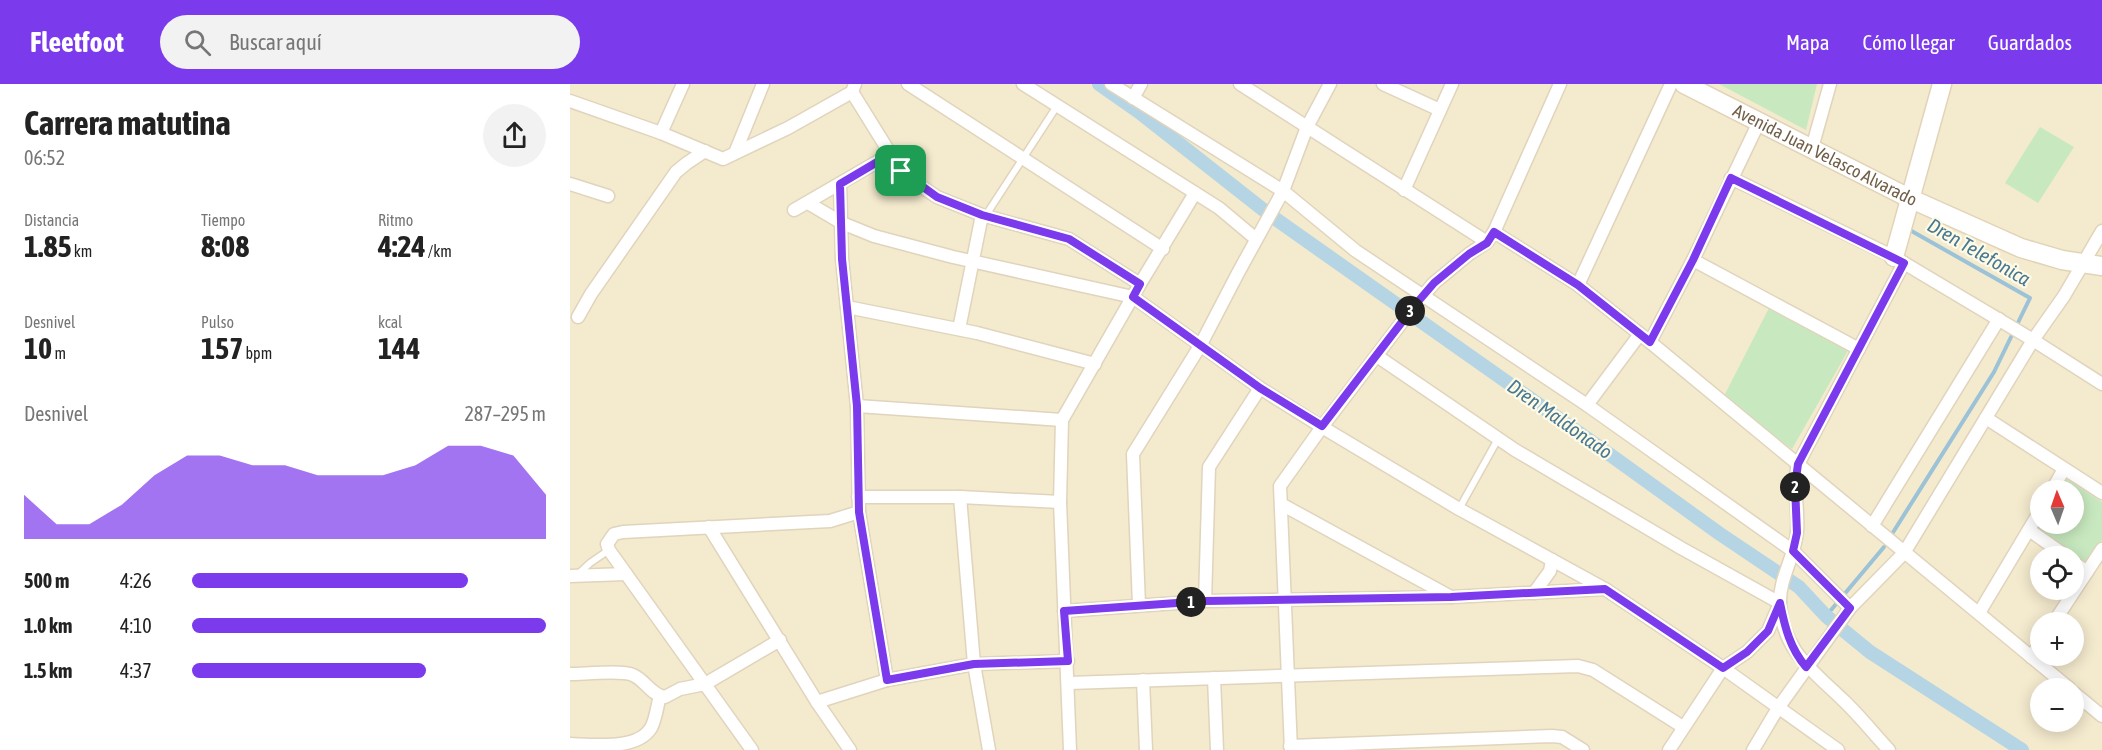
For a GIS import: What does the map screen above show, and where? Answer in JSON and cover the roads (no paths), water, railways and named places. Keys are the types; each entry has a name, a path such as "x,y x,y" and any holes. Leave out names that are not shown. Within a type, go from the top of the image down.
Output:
{"street":[{"path":"661,133 683,84"},
{"path":"735,153 763,84"},
{"path":"908,84 1163,249"},
{"path":"1023,84 1219,208 1256,238"},
{"path":"1111,84 1283,191 1419,301 1587,405 1792,557 1850,608"},
{"path":"1133,98 1141,84"},
{"path":"1240,84 1404,190 1578,285 2030,656"},
{"path":"1139,605 1134,454 1200,346 1283,191 1307,127 1330,84"},
{"path":"1383,84 1440,110"},
{"path":"1404,190 1452,84"},
{"path":"1560,84 1491,237 1434,283 1322,426 1280,486 1291,748 1443,745 1552,736 1562,737 1583,750"},
{"path":"1578,285 1671,84"},
{"name":"Avenida Juan Velasco Alvarado","path":"1684,84 1909,198 2021,248 2062,260 2102,266"},
{"path":"1812,148 1830,84"},
{"path":"1669,750 1723,668 1747,652 1768,631 1780,603 1797,533 1795,486 1798,464 1859,349 1899,260 1909,198 1942,84"},
{"path":"570,101 661,133 723,159 788,128 852,87 889,155 901,171 937,197 984,216 1069,239 1140,284"},
{"path":"1650,342 1693,260 1759,122"},
{"path":"579,317 591,294 676,172 705,151"},
{"path":"794,210 889,155"},
{"path":"1731,178 1899,260 2102,384"},
{"path":"570,184 609,196"},
{"path":"840,184 842,259 857,406 859,512 887,680"},
{"path":"1070,750 1060,502 1062,420 1195,193"},
{"path":"808,203 842,223 874,236 973,262 1133,297 1260,388 1459,509 1605,589 1723,668 1838,750"},
{"path":"958,329 984,216"},
{"path":"1753,750 1806,667 1850,608 1904,553 2102,231"},
{"path":"1693,260 1859,349"},
{"path":"847,307 958,329 1095,364"},
{"path":"1872,526 1999,319"},
{"path":"1587,405 1640,334"},
{"path":"1377,356 1498,438 1613,508 1780,603 1785,630 1796,654 1806,667 1844,701 1889,750"},
{"path":"1205,601 1209,467 1260,388"},
{"path":"857,406 988,413 1062,420"},
{"path":"1986,418 2102,493"},
{"path":"2058,480 2064,470"},
{"path":"858,497 960,497 1060,502"},
{"path":"960,497 974,664 989,750"},
{"path":"1281,504 1451,597"},
{"path":"752,750 609,550 607,544 615,534 623,532 830,521 859,512"},
{"path":"709,527 817,702 850,750"},
{"path":"1979,613 2029,530 2052,546"},
{"path":"2061,612 2102,549"},
{"path":"1534,593 1550,571 1552,560"},
{"path":"572,578 626,574"},
{"path":"1064,611 1205,601 1451,597 1605,589"},
{"path":"570,674 626,673 636,676 660,696 665,697 680,689 705,684 780,640"},
{"path":"817,702 887,680 974,664 1068,661"},
{"path":"1068,683 1586,666 1683,727"},
{"path":"2042,666 2057,678"},
{"path":"1214,678 1217,750"},
{"path":"1143,680 1146,750"},
{"path":"570,744 633,747 640,743 651,728 660,696"},
{"path":"2084,701 2102,716"}],"lane":[{"path":"984,216 1057,106"},
{"path":"1459,509 1498,438"},
{"path":"572,578 609,550"}],"waterway":[{"name":"Dren Maldonado","path":"1099,84 1139,112 1270,215 1720,534 1799,587 1826,616 1870,652 2022,750"},
{"name":"Dren Telefonica","path":"1892,534 1994,372 2030,298 1908,229"},
{"name":"Dren Telefonica","path":"1826,616 1884,547"}]}
